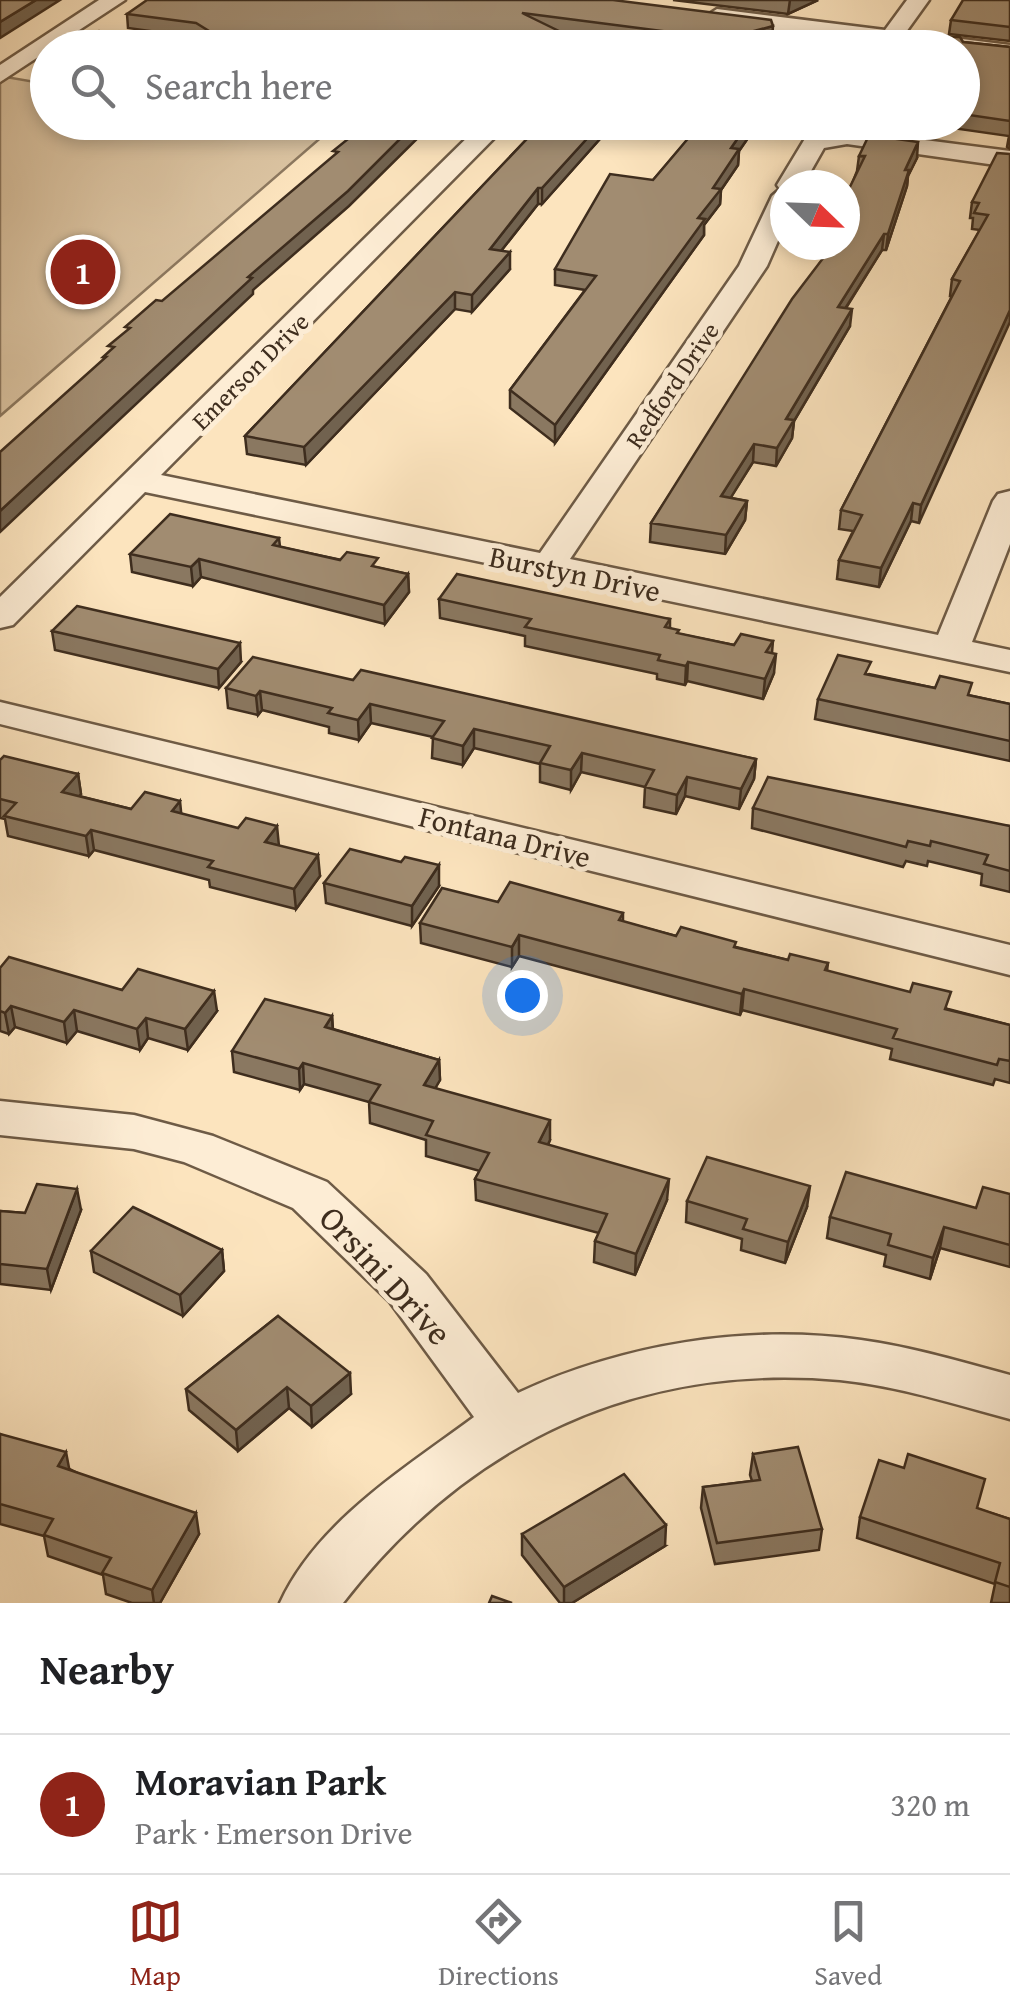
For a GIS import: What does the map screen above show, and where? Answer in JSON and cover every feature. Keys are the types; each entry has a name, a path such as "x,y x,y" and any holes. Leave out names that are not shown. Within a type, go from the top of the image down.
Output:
{"street":[{"path":"68,30 114,0"},
{"path":"897,30 918,0"},
{"path":"700,14 827,30"},
{"path":"980,48 1010,52"},
{"path":"0,74 30,55"},
{"name":"Emerson Drive","path":"0,617 480,140"},
{"path":"799,170 815,142 822,140"},
{"path":"845,140 1010,159"},
{"name":"Redford Drive","path":"548,568 753,266 770,229"},
{"name":"Burstyn Drive","path":"141,481 1010,661"},
{"path":"951,649 1010,501"},
{"name":"Fontana Drive","path":"0,713 1010,960"},
{"name":"Orsini Drive","path":"0,1118 134,1132 196,1148 310,1195 408,1288 509,1422"},
{"path":"309,1603 331,1572 402,1499 509,1422 599,1385 686,1364 762,1356 838,1358 903,1368 1010,1398"}],"shaded area":[{"path":"0,76 30,81 30,140 318,140 0,416"}],"building":[{"path":"0,0 36,0 0,22"},
{"path":"147,0 613,0 771,20 773,26 758,30 654,30 522,13 557,30 207,30 196,23 127,14"},
{"path":"963,0 1010,0 1010,27 951,20"},
{"path":"980,44 1010,47 1010,121 980,117"},
{"path":"347,140 399,140 0,511 0,452 106,357 114,347 108,346 130,328 125,327 156,300 162,301 338,152 333,151"},
{"path":"526,140 586,140 538,188 490,249 510,252 472,295 455,292 304,447 245,436"},
{"path":"687,140 737,140 731,148 739,149 713,188 721,189 698,218 705,219 555,425 510,390 596,276 555,269 610,174 653,180"},
{"path":"867,140 918,142 905,170 909,170 888,234 884,234 838,307 852,309 786,419 794,420 777,448 754,444 721,496 747,501 726,535 651,523 792,299 822,260 860,260 858,170 865,156 859,156"},
{"path":"997,153 1010,154 1010,310 921,505 913,503 881,568 839,560 862,515 841,510 960,281 952,279 988,215 974,213 979,203 972,202"},
{"path":"170,514 279,538 273,545 340,560 347,552 378,558 372,566 408,574 384,605 199,559 191,567 130,554"},
{"path":"457,574 670,619 665,627 679,630 677,633 734,645 741,634 773,641 766,652 776,654 765,679 688,662 686,666 658,660 660,655 525,627 531,619 439,599"},
{"path":"77,606 240,643 218,669 52,631"},
{"path":"838,655 871,662 865,674 935,688 940,676 972,683 968,695 1010,704 1010,741 818,699"},
{"path":"253,657 353,680 361,670 756,759 741,789 687,777 677,795 645,787 654,770 582,753 571,770 540,763 550,746 474,729 463,746 432,738 444,721 370,704 358,720 328,713 332,708 260,691 256,696 226,688"},
{"path":"4,756 78,774 62,792 131,809 145,792 180,801 172,811 238,828 246,818 277,826 265,842 318,855 294,889 208,867 213,861 91,830 86,836 4,816 16,803 0,799 0,760"},
{"path":"768,777 1010,826 1010,871 984,864 988,855 931,841 930,846 908,841 906,847 753,808"},
{"path":"350,849 401,862 405,857 439,865 412,906 324,883"},
{"path":"510,882 623,913 619,920 676,936 681,927 736,942 734,947 788,960 790,954 828,963 825,970 910,992 913,983 951,992 945,1009 1010,1025 1010,1061 999,1059 997,1065 893,1038 897,1029 744,989 742,994 519,935 512,947 420,923 442,888 498,902"},
{"path":"9,957 122,990 138,969 214,991 185,1029 146,1018 137,1029 74,1010 64,1022 11,1006 5,1013 0,1011 0,968"},
{"path":"265,999 332,1016 325,1027 439,1060 424,1085 550,1120 539,1142 669,1179 636,1254 595,1241 607,1214 475,1179 489,1153 426,1135 433,1121 369,1102 380,1085 303,1063 299,1069 232,1051"},
{"path":"707,1157 810,1186 788,1242 743,1229 747,1219 687,1201"},
{"path":"846,1172 976,1208 983,1187 1010,1194 1010,1245 944,1227 933,1258 888,1245 891,1234 830,1217"},
{"path":"37,1184 77,1189 47,1269 0,1264 0,1211 25,1213"},
{"path":"133,1207 222,1250 180,1295 91,1251"},
{"path":"278,1316 350,1373 311,1406 287,1387 236,1430 186,1389"},
{"path":"0,1434 66,1452 58,1466 196,1513 152,1590 102,1573 111,1558 44,1535 53,1519 0,1504"},
{"path":"798,1447 822,1529 717,1543 703,1487 760,1480 753,1454"},
{"path":"908,1454 985,1479 977,1508 1010,1519 1010,1587 995,1582 1000,1563 860,1517 879,1460 904,1468"},
{"path":"624,1474 666,1525 564,1587 522,1534"},
{"path":"492,1596 512,1603 489,1603"}],"place":[{"name":"Moravian Park","path":"83,272"}]}
